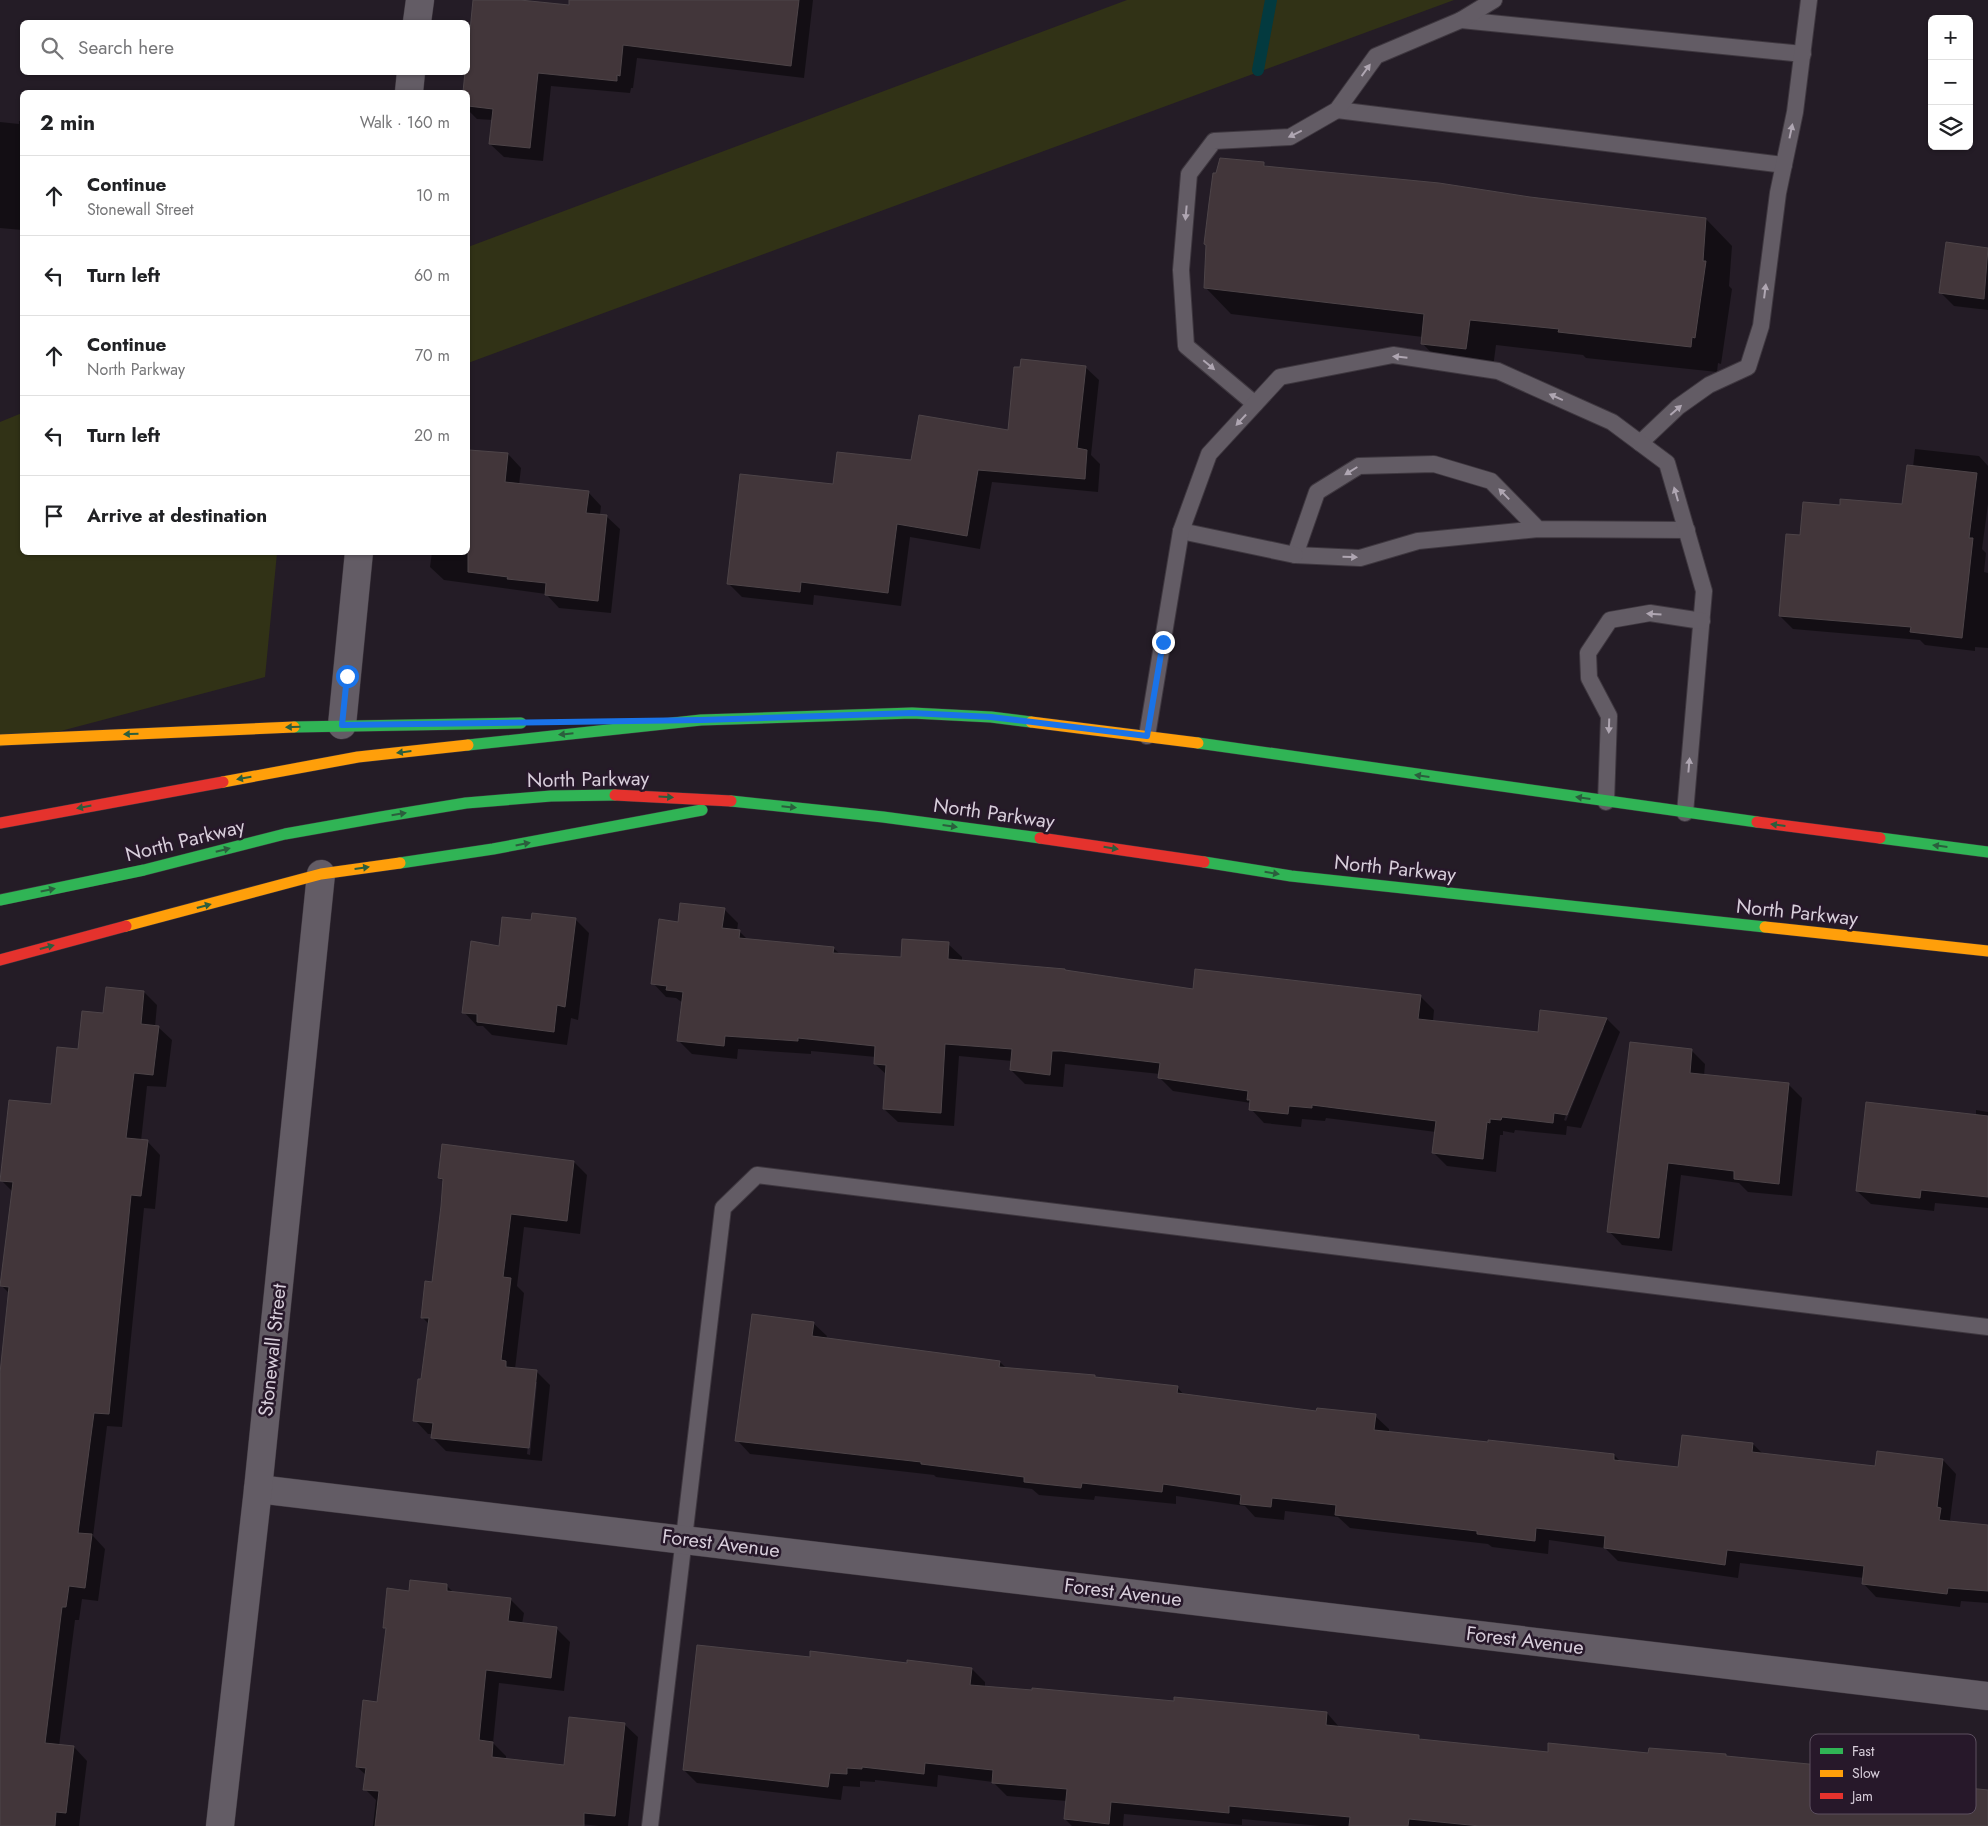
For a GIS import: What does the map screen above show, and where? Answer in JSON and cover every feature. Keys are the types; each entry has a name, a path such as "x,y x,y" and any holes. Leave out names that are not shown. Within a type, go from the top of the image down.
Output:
{"main road":[{"path":"572,722 912,713 991,717 1147,736 1685,813 1988,852"},
{"path":"0,823 358,757 702,720"},
{"path":"0,740 342,725 532,723"},
{"name":"North Parkway","path":"0,900 144,870 286,834 466,803 551,796 636,795 740,802 883,816 1087,844 1291,876 1988,951"},
{"path":"0,960 321,874 494,849 740,802"}],"street":[{"path":"417,20 420,0"},
{"path":"409,90 411,75"},
{"path":"342,725 359,555"},
{"name":"Stonewall Street","path":"220,1826 258,1489 321,874"},
{"name":"Forest Avenue","path":"258,1489 1988,1696"}],"lane":[{"path":"1255,404 1186,346 1181,270 1189,174 1214,142 1290,137 1337,110 1376,56 1461,20 1494,0"},
{"path":"1640,443 1678,407 1709,385 1748,367 1761,326 1778,193 1795,112 1809,0"},
{"path":"1461,20 1803,54"},
{"path":"1337,110 1784,165"},
{"path":"1147,736 1181,531 1209,454 1280,377 1393,355 1498,371 1612,422 1668,463 1704,591 1685,813"},
{"path":"1295,555 1316,492 1359,466 1434,464 1491,481 1538,530"},
{"path":"1181,531 1295,555 1360,558 1418,541 1538,530 1687,530"},
{"path":"1606,802 1609,716 1589,678 1588,653 1610,620 1650,613 1702,621"},
{"path":"650,1826 723,1208 757,1175 1988,1327"}],"green space":[{"path":"1127,0 1454,0 470,362 470,246"},
{"path":"20,414 20,555 277,555 265,677 0,747 0,422"}],"building":[{"path":"473,0 520,0 569,5 569,0 799,0 791,66 623,45 620,76 617,75 617,81 538,73 530,148 489,144 493,109 470,106 470,90 463,90 465,75 470,75 470,31"},
{"path":"1220,158 1264,162 1264,166 1439,183 1530,197 1706,218 1703,261 1706,261 1695,338 1692,337 1691,347 1558,332 1559,329 1470,320 1466,349 1421,344 1424,314 1204,288 1206,245 1204,244 1209,203 1213,173 1216,173"},
{"path":"1946,242 1988,248 1984,299 1939,293"},
{"path":"1021,359 1086,366 1077,448 1087,450 1085,479 978,470 967,536 897,524 888,593 801,582 800,592 727,584 740,474 833,484 837,452 911,460 919,415 1008,430 1014,367 1020,367"},
{"path":"470,450 508,453 505,482 589,491 586,513 607,515 598,601 545,595 546,583 468,572 468,555 470,555"},
{"path":"1907,465 1977,473 1969,538 1973,538 1962,638 1910,632 1911,627 1779,616 1786,534 1800,535 1803,502 1840,505 1840,499 1902,504"},
{"path":"680,903 725,908 722,928 740,930 739,938 834,947 833,953 901,957 902,939 949,942 948,959 1065,969 1193,989 1195,969 1421,995 1418,1019 1538,1032 1540,1010 1607,1018 1567,1115 1554,1113 1553,1123 1502,1117 1501,1120 1490,1119 1490,1123 1487,1122 1483,1159 1432,1153 1436,1121 1312,1105 1312,1108 1289,1106 1288,1114 1249,1110 1250,1100 1247,1100 1248,1091 1158,1078 1160,1063 1061,1051 1052,1051 1050,1075 1010,1070 1012,1049 945,1044 941,1113 883,1109 886,1065 874,1064 875,1046 798,1038 798,1041 725,1036 724,1046 677,1041 683,992 666,990 667,986 651,984 659,919 678,922"},
{"path":"532,913 576,918 565,1007 557,1005 554,1032 477,1022 477,1014 462,1013 471,941 499,946 502,917 531,920"},
{"path":"106,987 144,991 141,1024 159,1026 153,1075 134,1073 126,1138 148,1140 141,1196 131,1195 109,1414 94,1413 78,1533 92,1534 85,1588 69,1586 66,1607 62,1607 45,1743 74,1746 66,1813 56,1812 55,1826 0,1826 0,1373 9,1287 0,1286 13,1182 0,1181 9,1100 51,1104 57,1047 78,1049 82,1011 103,1013"},
{"path":"1630,1042 1692,1049 1690,1073 1789,1083 1779,1184 1734,1179 1734,1171 1668,1163 1659,1238 1607,1232"},
{"path":"1866,1102 1988,1116 1988,1197 1921,1190 1920,1198 1856,1191"},
{"path":"442,1144 574,1161 567,1221 511,1214 503,1277 511,1278 501,1360 506,1361 506,1367 537,1370 529,1448 431,1438 433,1423 413,1421 418,1379 421,1379 429,1318 421,1318 425,1281 432,1282 441,1206 443,1179 438,1178"},
{"path":"752,1314 814,1322 812,1336 1000,1361 999,1367 1095,1375 1095,1377 1178,1386 1177,1393 1316,1411 1317,1408 1376,1414 1374,1430 1614,1454 1614,1460 1678,1467 1682,1435 1753,1443 1752,1452 1875,1466 1877,1451 1943,1459 1937,1507 1941,1508 1939,1520 1988,1525 1988,1591 1948,1588 1947,1594 1862,1584 1864,1566 1727,1550 1725,1565 1604,1548 1605,1536 1536,1528 1535,1541 1477,1534 1477,1531 1335,1515 1336,1505 1272,1498 1271,1507 1240,1504 1241,1495 1163,1484 1162,1492 1082,1483 1081,1488 1024,1482 1024,1477 921,1464 921,1462 735,1441"},
{"path":"410,1580 447,1584 447,1591 511,1598 508,1621 557,1627 551,1678 486,1670 479,1740 493,1742 492,1757 564,1765 569,1717 625,1723 615,1816 584,1813 584,1826 375,1826 379,1791 363,1790 366,1768 356,1767 363,1700 377,1702 386,1628 383,1628 387,1588 409,1591"},
{"path":"697,1645 810,1657 810,1651 907,1663 907,1660 972,1668 970,1685 1032,1690 1032,1688 1174,1701 1174,1697 1327,1712 1326,1725 1419,1735 1419,1739 1548,1752 1548,1743 1648,1753 1649,1748 1726,1754 1726,1756 1810,1764 1810,1814 1976,1814 1976,1789 1988,1790 1988,1826 1480,1826 1409,1819 1408,1826 1349,1826 1350,1817 1229,1806 1229,1813 1111,1802 1109,1824 1064,1819 1067,1789 992,1783 993,1770 925,1763 924,1774 862,1767 862,1769 847,1768 847,1774 830,1773 828,1787 683,1770"}],"waterway":[{"path":"1258,70 1271,0"}],"traffic: fast":[{"path":"468,745 701,720 912,713 991,717 1031,722"},
{"path":"294,727 521,723"},
{"path":"1198,743 1757,822"},
{"path":"0,900 144,870 285,834 381,817 466,803 551,796 615,795"},
{"path":"731,801 883,817 1040,838"},
{"path":"400,863 493,849 702,810"},
{"path":"1880,838 1988,852"},
{"path":"1204,862 1291,876 1765,927"}],"traffic: slow":[{"path":"1031,722 1198,743"},
{"path":"0,740 294,727"},
{"path":"223,782 358,757 468,745"},
{"path":"126,926 321,874 400,863"},
{"path":"1765,927 1988,951"}],"traffic: jam":[{"path":"0,823 223,782"},
{"path":"615,795 731,801"},
{"path":"1757,822 1880,838"},
{"path":"1040,838 1204,862"},
{"path":"0,960 126,926"}],"route":[{"path":"347,676 342,725 702,720 912,713 991,717 1147,736 1163,642"}]}
